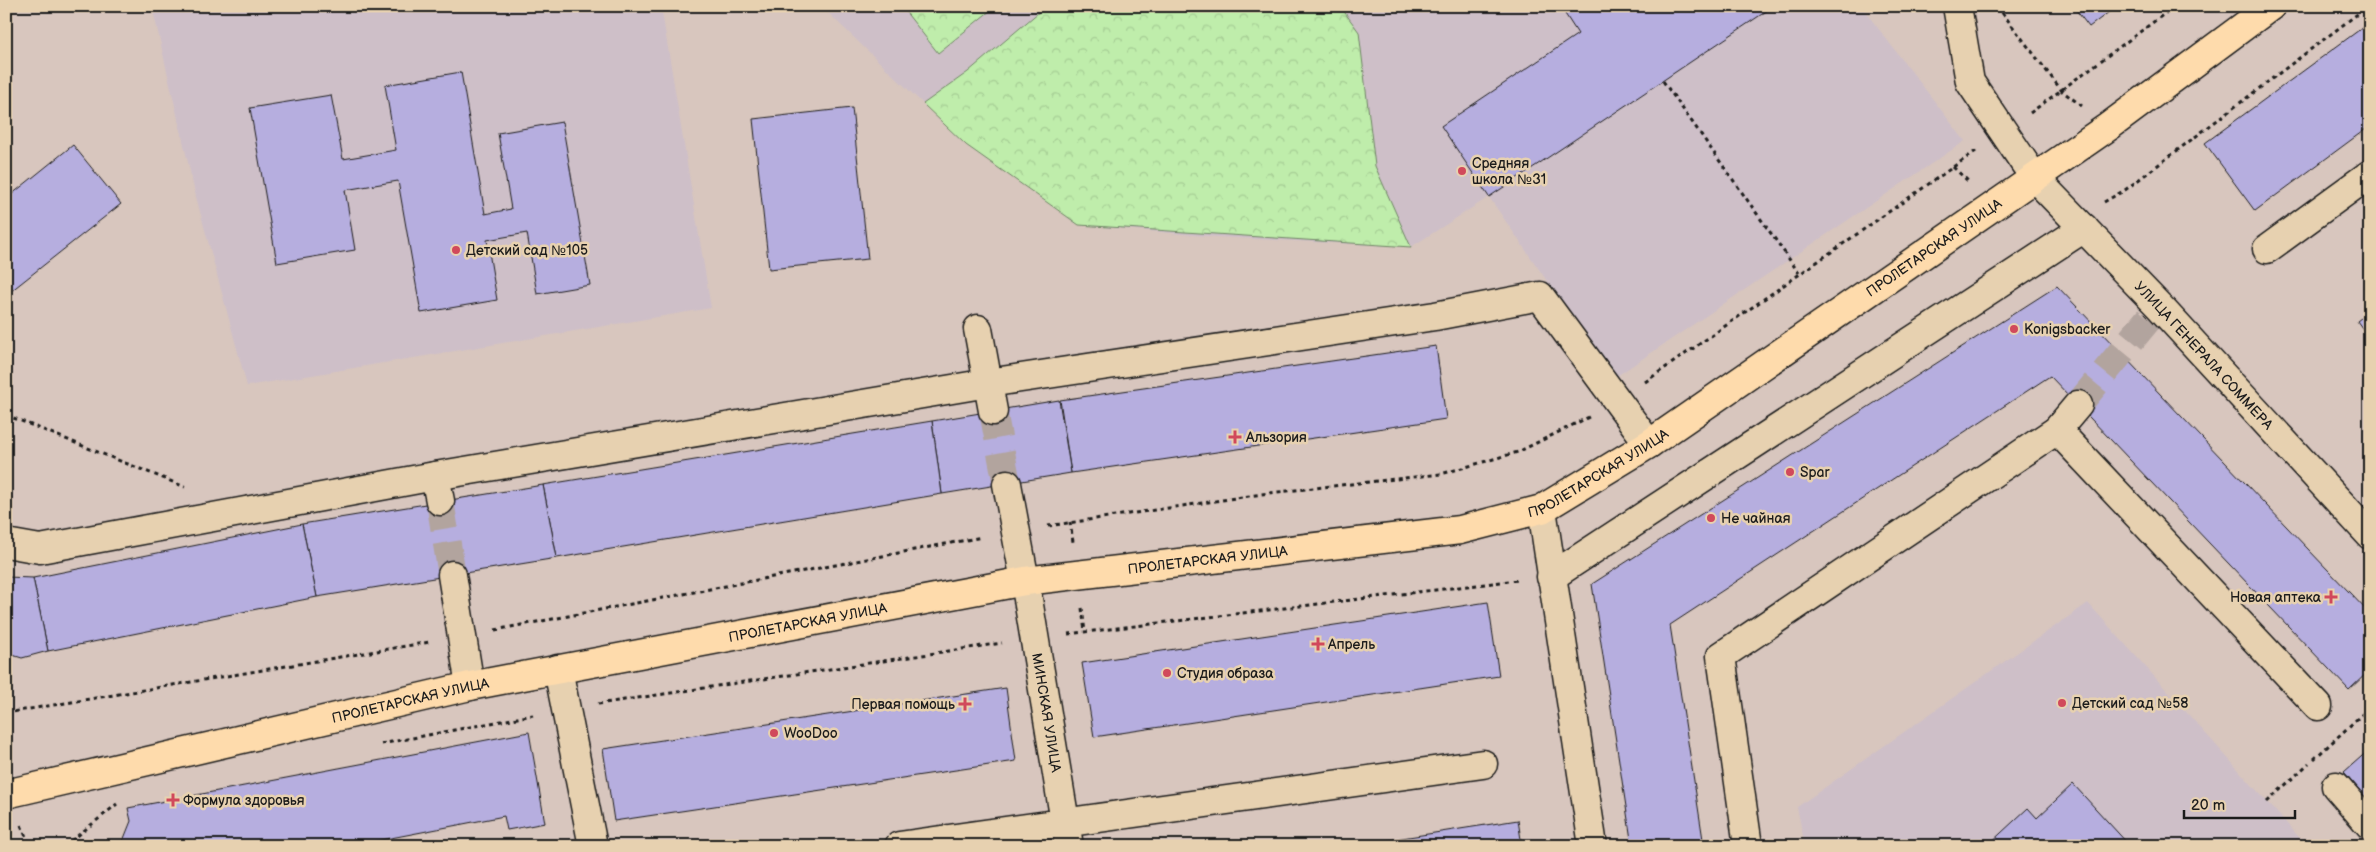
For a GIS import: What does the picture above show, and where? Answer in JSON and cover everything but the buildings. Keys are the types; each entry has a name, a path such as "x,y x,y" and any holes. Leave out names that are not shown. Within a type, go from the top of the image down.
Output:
{"main road":[{"name":"ПРОЛЕТАРСКАЯ УЛИЦА","path":"6,794 470,686 1026,580 1460,530 1542,509 1649,444 2108,127 2271,6"}],"street":[{"name":"УЛИЦА ГЕНЕРАЛА СОММЕРА","path":"1957,6 1970,82 2034,177 2159,306 2370,535"},
{"path":"2267,249 2370,174"},
{"path":"1551,577 2079,224"},
{"path":"6,543 40,549 438,488 988,383 1435,316 1540,296 1649,444"},
{"path":"978,329 993,411"},
{"path":"1748,846 1721,656 2057,430 2078,405"},
{"path":"2057,430 2318,706"},
{"name":"МИНСКАЯ УЛИЦА","path":"1007,484 1026,580 1066,834"},
{"path":"1542,509 1593,846"},
{"path":"452,575 470,686"},
{"path":"558,670 593,846"},
{"path":"899,846 1066,834 1483,764"},
{"path":"2336,786 2370,825"}],"path":[{"path":"1997,6 2062,90 2108,127"},
{"path":"6,713 462,636 1016,530 1269,493 1441,474 1518,452 1618,402 2062,90 2175,6"},
{"path":"2079,224 2368,6"},
{"path":"1663,81 1799,273"},
{"path":"6,415 189,489"},
{"path":"2267,802 2370,706"}],"shaded area":[{"name":"Детский сад №105","path":"152,6 661,6 711,308 247,386 195,193"},
{"name":"Средняя школа №31","path":"821,6 1861,6 1965,141 1614,378 1489,197 1411,247 1216,237 1079,225 966,145"},
{"name":"Детский сад №58","path":"2088,603 2307,846 1805,846 1797,807"}],"green space":[{"path":"901,6 987,6 991,10 938,53"},
{"path":"1046,6 1340,6 1359,32 1375,166 1411,247 1079,225 966,145 923,104 968,72"}],"tunnel":[{"path":"2078,405 2159,306"},
{"path":"993,411 1007,484"},
{"path":"440,501 452,575"}],"place":[{"name":"Средняя школа №31","path":"1462,171"},
{"name":"Детский сад №105","path":"456,250"},
{"name":"Konigsbacker","path":"2014,329"},
{"name":"Альзория","path":"1235,437"},
{"name":"Spar","path":"1790,472"},
{"name":"Не чайная","path":"1711,518"},
{"name":"Новая аптека","path":"2331,597"},
{"name":"Апрель","path":"1318,644"},
{"name":"Студия образа","path":"1167,673"},
{"name":"Детский сад №58","path":"2062,703"},
{"name":"Первая помощь","path":"965,704"},
{"name":"WooDoo","path":"774,733"},
{"name":"Формула здоровья","path":"173,800"}]}
